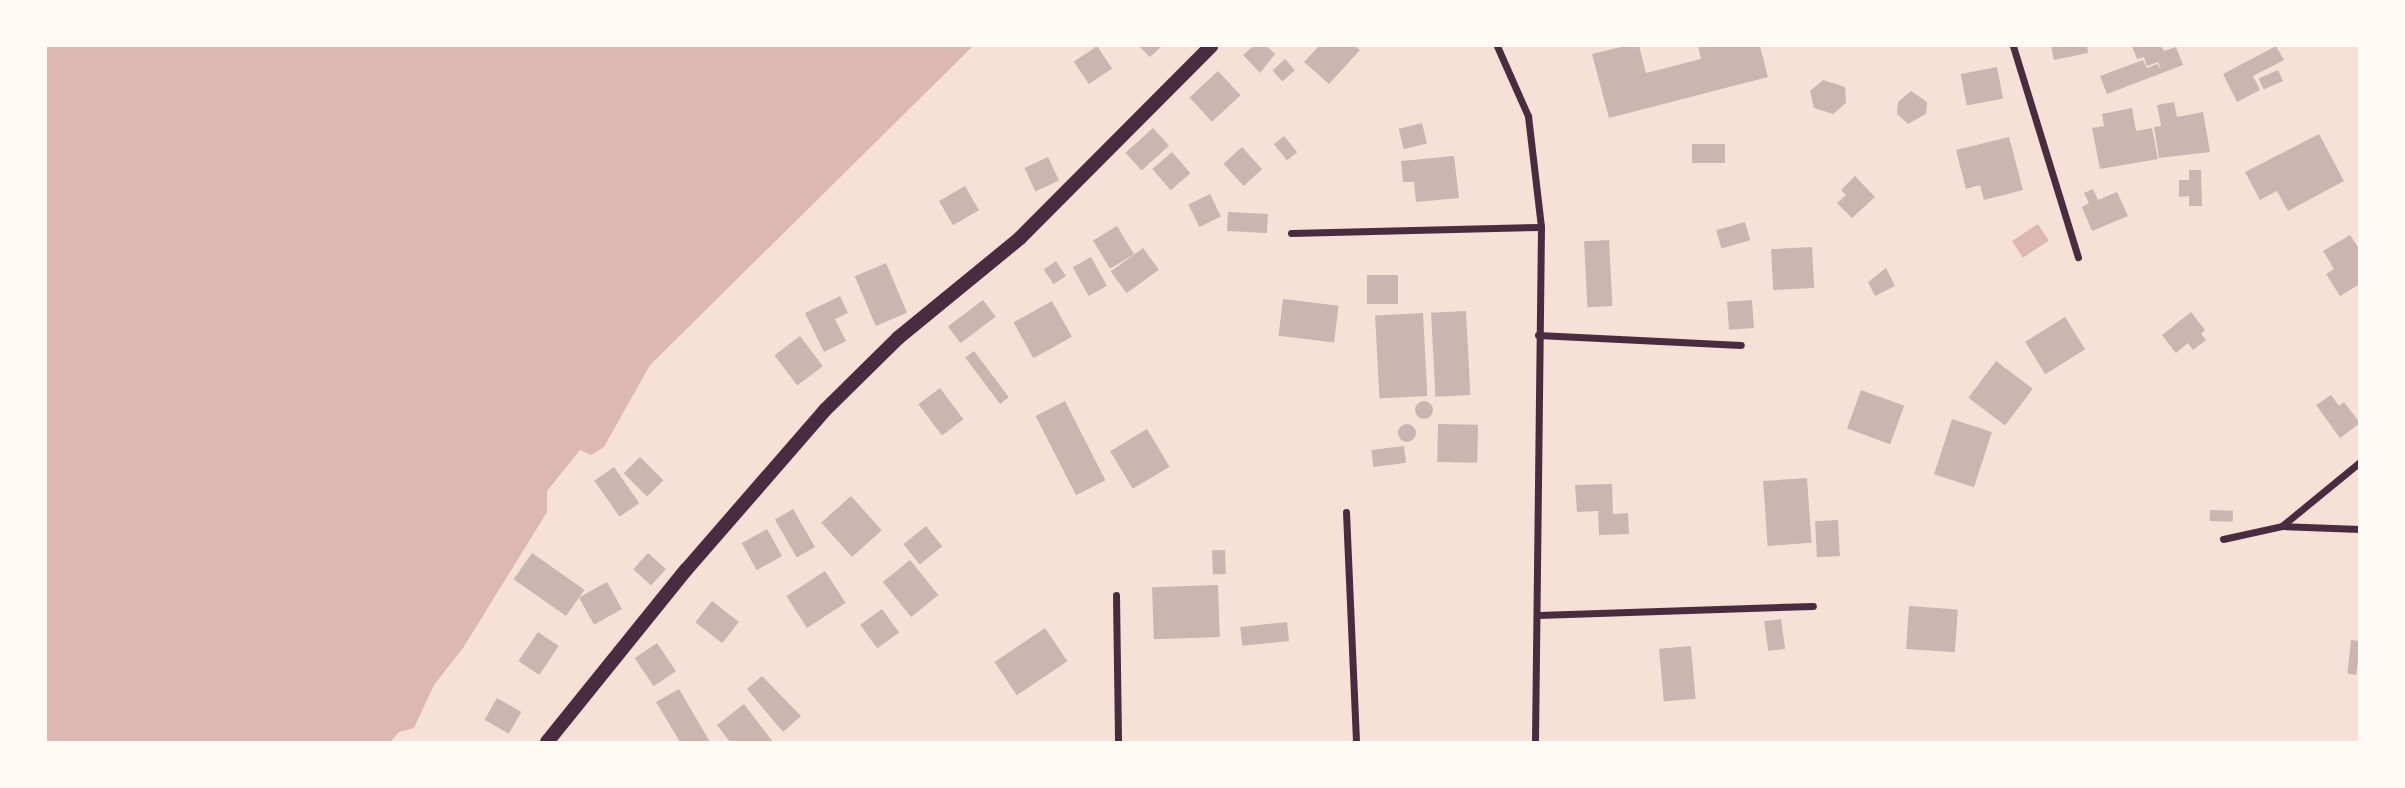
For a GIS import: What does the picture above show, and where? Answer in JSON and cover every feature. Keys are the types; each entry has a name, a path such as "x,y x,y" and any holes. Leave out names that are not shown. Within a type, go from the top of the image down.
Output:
{"main road":[{"path":"547,743 686,570 825,410 898,338 1020,238 1211,46"}],"street":[{"path":"1497,46 1528,116 1541,228 1535,743"},
{"path":"2013,46 2078,257"},
{"path":"1291,233 1541,228"},
{"path":"1538,335 1741,345"},
{"path":"2282,526 2360,463"},
{"path":"1346,512 1356,743"},
{"path":"2223,539 2282,526 2360,529"},
{"path":"1116,595 1118,743"},
{"path":"1538,615 1813,606"}],"shaded area":[{"path":"46,46 973,46 650,365 604,447 591,455 580,450 547,491 547,512 463,648 434,685 414,728 399,732 390,742 46,742"},
{"path":"2038,224 2049,241 2023,258 2012,241"}],"building":[{"path":"1097,46 1112,68 1089,84 1074,62"},
{"path":"1139,46 1162,46 1150,57"},
{"path":"1253,46 1267,46 1275,54 1260,73 1243,55"},
{"path":"1319,46 1355,46 1360,50 1329,84 1304,62"},
{"path":"1625,46 1639,46 1646,73 1701,59 1698,46 1760,46 1768,77 1609,118 1592,54"},
{"path":"2051,46 2087,46 2088,53 2054,60"},
{"path":"2132,46 2161,46 2164,51 2176,47 2183,65 2107,94 2100,76 2143,60 2147,68 2157,64 2161,70 2158,62 2147,66 2144,57 2137,59"},
{"path":"2276,46 2284,60 2253,76 2260,90 2237,102 2223,74"},
{"path":"1285,59 1295,70 1282,82 1272,70"},
{"path":"1997,67 2003,98 1967,105 1961,74"},
{"path":"2278,70 2283,81 2264,90 2259,79"},
{"path":"1218,71 1241,95 1212,122 1189,98"},
{"path":"1823,80 1845,87 1846,103 1833,114 1814,108 1810,91"},
{"path":"1911,91 1927,102 1926,114 1908,124 1897,114 1898,102"},
{"path":"2174,102 2177,117 2203,112 2210,152 2159,158 2154,127 2161,126 2157,105"},
{"path":"2132,108 2136,131 2152,128 2158,159 2100,169 2092,128 2104,126 2102,114"},
{"path":"1422,123 1427,143 1404,149 1399,129"},
{"path":"1153,128 1169,146 1142,171 1126,153"},
{"path":"2319,134 2344,181 2288,211 2277,191 2260,200 2245,172"},
{"path":"1284,136 1297,152 1287,161 1274,144"},
{"path":"2009,137 2023,190 1984,200 1980,185 1966,189 1956,150"},
{"path":"1692,144 1725,144 1725,163 1692,163"},
{"path":"1242,147 1262,169 1243,186 1223,164"},
{"path":"1172,152 1190,173 1171,190 1152,169"},
{"path":"1454,156 1459,198 1416,202 1414,182 1403,182 1401,161"},
{"path":"1048,157 1059,181 1035,192 1024,168"},
{"path":"2189,170 2201,170 2202,206 2189,206 2189,196 2179,197 2179,180 2189,180"},
{"path":"1855,176 1875,197 1852,218 1837,203 1846,195 1841,190"},
{"path":"965,186 979,210 953,225 939,201"},
{"path":"2093,189 2098,200 2117,192 2128,216 2092,231 2082,207 2089,203 2084,193"},
{"path":"1210,194 1221,216 1199,227 1188,205"},
{"path":"1228,212 1268,214 1267,233 1227,231"},
{"path":"1745,222 1750,240 1721,249 1716,230"},
{"path":"1117,226 1134,254 1110,269 1093,240"},
{"path":"2350,235 2360,250 2360,284 2340,296 2326,274 2334,269 2323,251"},
{"path":"1609,240 1612,306 1587,307 1584,241"},
{"path":"1812,247 1814,288 1773,290 1771,249"},
{"path":"1143,248 1159,270 1127,293 1111,272"},
{"path":"1091,257 1107,286 1089,296 1073,267"},
{"path":"1056,261 1066,276 1054,284 1044,269"},
{"path":"886,263 907,313 876,326 855,276"},
{"path":"1886,268 1895,286 1875,296 1868,282"},
{"path":"1367,275 1398,275 1398,304 1367,304"},
{"path":"840,296 848,313 835,319 846,341 824,352 805,313"},
{"path":"1283,299 1339,306 1334,343 1278,336"},
{"path":"983,300 996,317 960,343 948,326"},
{"path":"1752,300 1754,328 1729,330 1727,302"},
{"path":"1052,301 1072,337 1033,358 1014,322"},
{"path":"1466,311 1470,395 1435,397 1431,313"},
{"path":"2191,312 2205,330 2201,334 2206,340 2193,350 2188,343 2176,353 2162,335"},
{"path":"1423,313 1427,396 1379,398 1375,316"},
{"path":"2065,317 2085,349 2045,374 2025,342"},
{"path":"800,336 823,366 797,386 774,355"},
{"path":"974,351 1009,397 1000,404 965,358"},
{"path":"1996,361 2033,389 2005,425 1968,398"},
{"path":"940,388 963,419 942,435 918,404"},
{"path":"1861,390 1904,406 1890,444 1847,429"},
{"path":"2331,395 2339,406 2344,402 2360,423 2340,438 2316,405"},
{"path":"1065,401 1105,480 1076,495 1036,416"},
{"path":"1424,401 1430,404 1433,410 1430,416 1424,419 1418,416 1415,410 1418,404"},
{"path":"1952,419 1992,432 1974,487 1934,474"},
{"path":"1407,424 1413,427 1416,433 1413,439 1407,442 1401,439 1398,433 1401,427"},
{"path":"1438,424 1478,425 1477,463 1437,462"},
{"path":"1147,429 1170,467 1133,489 1110,451"},
{"path":"1404,446 1406,463 1373,467 1371,450"},
{"path":"640,457 663,480 647,497 624,473"},
{"path":"614,467 639,503 620,517 594,481"},
{"path":"1807,478 1812,543 1768,546 1763,481"},
{"path":"1612,484 1613,514 1628,513 1629,534 1599,535 1598,511 1577,512 1575,485"},
{"path":"851,496 882,530 852,557 821,523"},
{"path":"793,509 815,547 797,558 775,520"},
{"path":"2210,510 2233,511 2233,522 2210,521"},
{"path":"1838,520 1840,556 1817,557 1815,521"},
{"path":"926,526 942,546 920,564 903,544"},
{"path":"767,529 782,556 757,570 742,543"},
{"path":"1212,550 1225,550 1226,574 1213,574"},
{"path":"532,553 584,590 566,616 514,579"},
{"path":"648,553 666,569 651,585 633,569"},
{"path":"910,560 938,595 911,617 883,582"},
{"path":"825,571 846,603 807,628 786,596"},
{"path":"607,582 622,609 594,625 579,598"},
{"path":"1218,585 1220,637 1154,639 1152,587"},
{"path":"712,601 739,622 722,643 695,622"},
{"path":"1909,606 1958,609 1955,652 1906,649"},
{"path":"882,609 899,632 877,648 860,625"},
{"path":"1781,619 1785,649 1768,651 1764,621"},
{"path":"1287,622 1289,641 1242,646 1240,627"},
{"path":"1045,628 1067,661 1017,695 994,662"},
{"path":"538,632 559,646 539,675 518,661"},
{"path":"2351,640 2360,641 2356,675 2347,674"},
{"path":"657,643 676,671 654,686 635,658"},
{"path":"1691,646 1696,699 1664,702 1659,649"},
{"path":"762,676 801,716 783,732 747,689"},
{"path":"679,689 710,742 680,742 656,702"},
{"path":"497,698 521,712 509,734 484,720"},
{"path":"744,704 773,742 730,742 717,725"}]}
